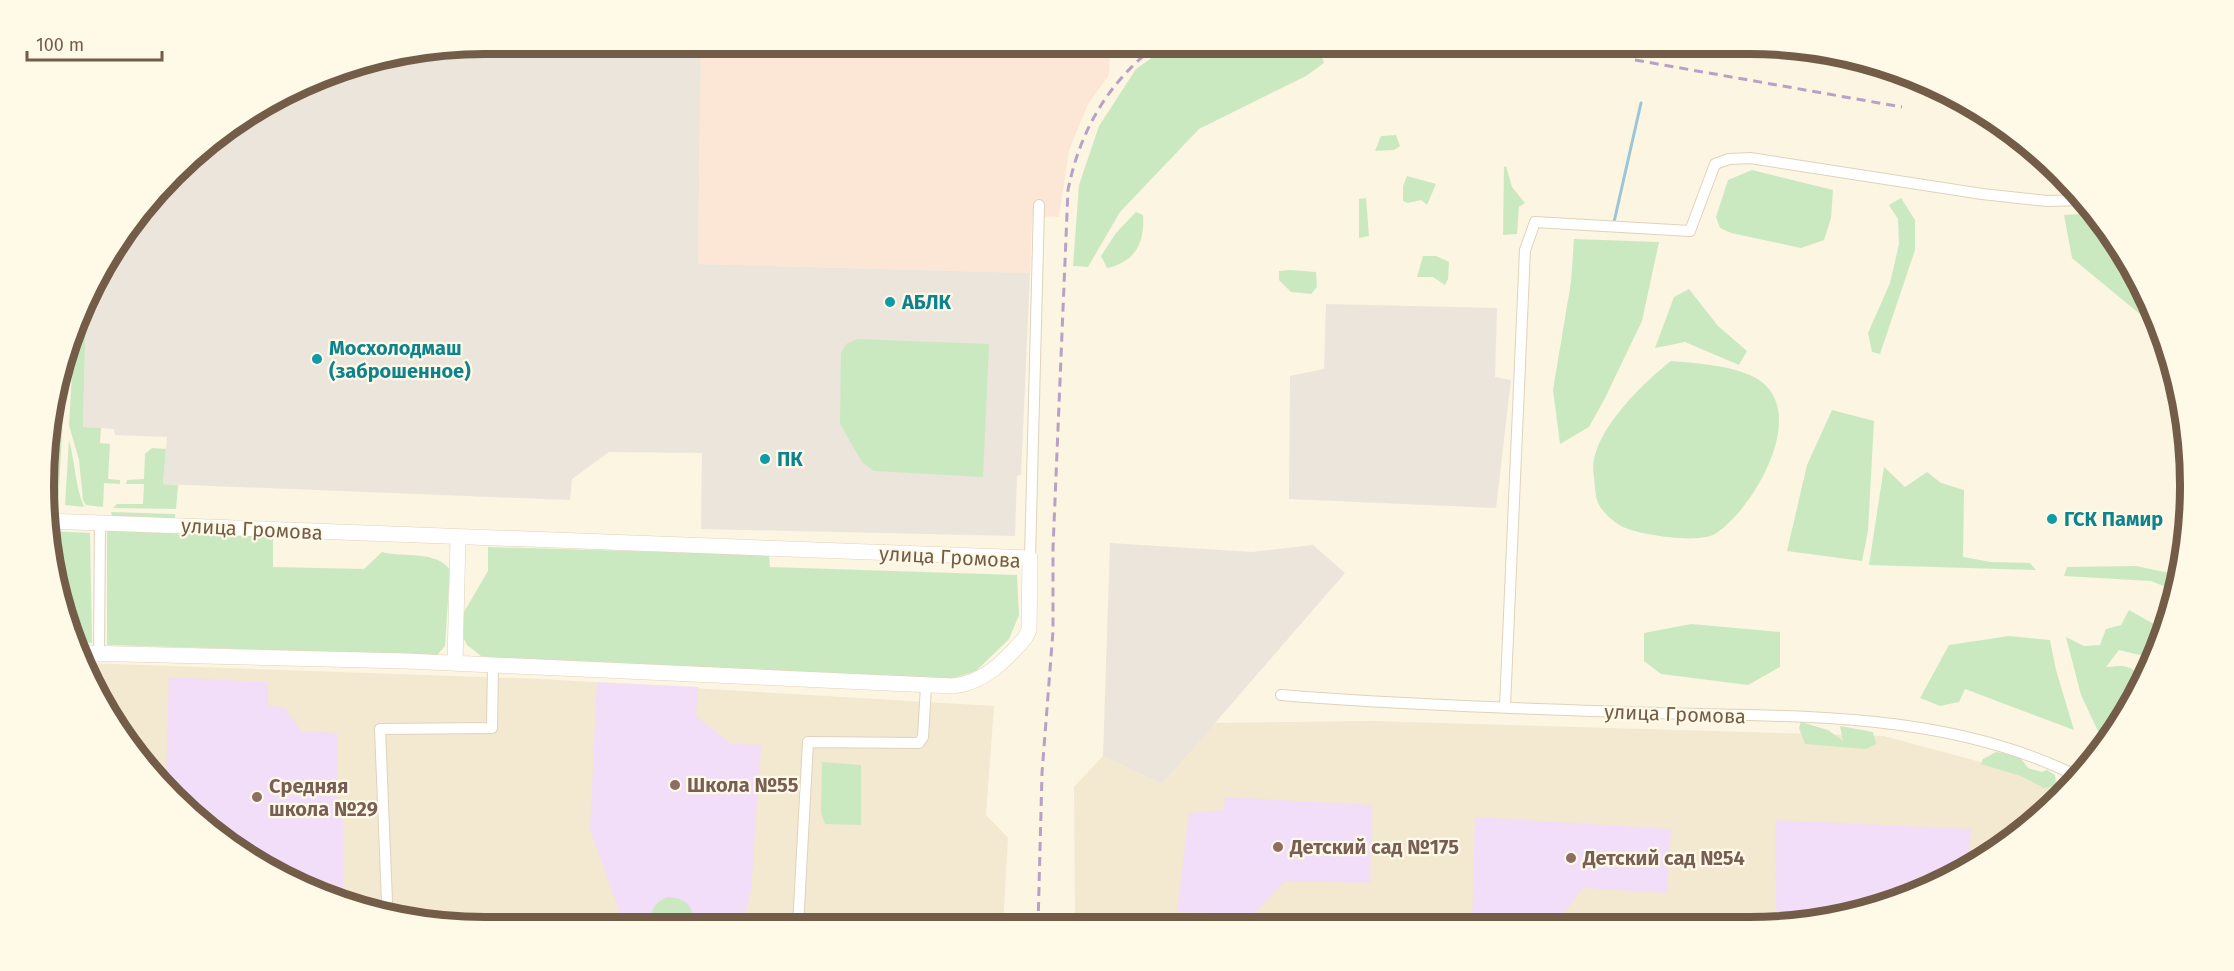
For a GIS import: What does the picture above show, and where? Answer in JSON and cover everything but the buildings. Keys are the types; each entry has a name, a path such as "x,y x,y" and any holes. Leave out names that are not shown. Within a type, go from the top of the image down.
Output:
{"street":[{"path":"1505,706 1525,250 1535,222 1690,231 1716,164 1739,159 1982,194 2047,201 2072,200"},
{"path":"1030,558 1039,205"},
{"name":"улица Громова","path":"56,521 1030,558 1029,630 1026,638 987,676 977,681 953,686 455,663 88,652"},
{"path":"99,653 100,521"},
{"path":"455,663 458,538"},
{"path":"386,905 380,729 492,728 493,665"},
{"path":"799,917 808,742 919,743 923,738 926,686"},
{"name":"улица Громова","path":"1281,695 1403,704 1892,722 2008,747 2071,773"}],"shaded area":[{"path":"486,54 701,54 698,264 1030,273 1021,475 1017,476 1015,536 701,529 702,453 609,452 572,479 570,500 163,484 167,437 115,435 114,429 83,427 86,324 112,270 143,223 161,201 180,180 223,143 270,112 320,87 401,62"},
{"path":"701,54 1110,54 1109,75 1088,104 1069,150 1059,217 1032,216 1030,273 698,264"},
{"path":"1326,304 1497,308 1495,377 1511,380 1496,508 1289,499 1290,376 1324,369"},
{"path":"1110,543 1252,552 1313,545 1345,573 1162,784 1103,756"},
{"path":"92,663 541,679 994,706 986,815 1008,838 1004,917 486,917 401,909 347,894 295,873 223,828 180,791 143,748 112,701"},
{"name":"Средняя школа №29","path":"169,677 268,682 268,705 285,708 301,731 337,733 337,810 343,821 343,887 341,892 295,873 246,844 201,810 166,776"},
{"name":"Школа №55","path":"597,682 698,687 696,716 731,744 761,745 751,891 743,917 621,917 590,829"},
{"path":"1372,721 1884,736 2060,785 2011,828 1939,873 1887,894 1833,909 1805,913 1748,917 1075,917 1074,787 1103,756 1162,784 1214,723"},
{"name":"Детский сад №175","path":"1225,797 1372,805 1370,883 1285,881 1254,914 1177,912 1189,813 1224,810"},
{"name":"Детский сад №54","path":"1475,817 1671,829 1667,893 1583,888 1561,917 1472,917"},
{"path":"1775,820 1971,829 1969,856 1939,873 1860,902 1833,909 1776,916"}],"green space":[{"path":"1157,54 1321,54 1324,63 1306,76 1199,129 1120,212 1088,267 1073,266 1079,185 1099,126 1136,69"},
{"path":"1396,135 1400,146 1394,150 1375,151 1381,136"},
{"path":"1506,166 1512,187 1525,203 1519,207 1517,234 1503,235 1504,167"},
{"path":"1752,170 1833,190 1831,218 1824,240 1801,248 1731,233 1720,228 1716,217 1728,180"},
{"path":"1407,176 1436,184 1427,205 1421,200 1408,203 1403,201 1403,186"},
{"path":"1366,198 1369,236 1359,238 1359,199"},
{"path":"1901,198 1915,220 1915,250 1880,354 1872,352 1868,333 1890,283 1899,244 1898,219 1889,205"},
{"path":"1136,212 1143,215 1143,225 1136,250 1125,261 1107,268 1101,256 1116,233"},
{"path":"2083,214 2091,223 2122,270 2147,320 2072,258 2064,215"},
{"path":"1574,239 1659,242 1642,321 1605,398 1589,427 1560,444 1553,390 1571,282"},
{"path":"1423,256 1436,256 1449,262 1448,279 1445,285 1433,277 1417,277"},
{"path":"1279,271 1316,272 1317,287 1311,294 1291,292 1279,280"},
{"path":"1689,289 1718,326 1747,351 1739,365 1685,342 1655,348 1674,297"},
{"path":"86,324 83,427 101,428 100,443 110,444 108,479 120,480 120,484 104,483 103,507 86,505 83,500 79,460 69,425 73,361"},
{"path":"857,339 989,344 983,477 874,471 862,462 840,424 841,353 846,344"},
{"path":"1671,361 1716,366 1750,375 1759,380 1773,395 1779,415 1777,438 1770,461 1759,484 1730,522 1715,534 1707,537 1668,537 1629,529 1619,525 1608,516 1596,497 1594,461 1607,429 1632,397"},
{"path":"64,394 63,413 60,413"},
{"path":"1832,410 1874,421 1868,531 1862,561 1787,551 1807,465"},
{"path":"60,418 63,418 58,505 55,505 54,486"},
{"path":"69,440 79,491 84,507 65,505"},
{"path":"152,448 166,449 163,484 178,485 176,509 113,508 117,504 143,504 144,484 126,484 127,480 144,479 145,454"},
{"path":"1884,467 1905,487 1927,472 1941,483 1964,490 1963,557 1991,562 2030,563 2036,570 1869,565"},
{"path":"111,512 175,514 175,523 113,519"},
{"path":"107,530 273,536 273,567 364,569 382,552 437,560 450,570 445,646 437,655 107,645"},
{"path":"57,531 90,533 92,643 84,642 77,624 62,570"},
{"path":"488,547 769,555 770,567 1017,575 1019,615 1009,639 976,671 950,679 534,662 481,656 467,645 461,633 464,612 488,571"},
{"path":"2136,566 2171,573 2167,588 2151,581 2064,576 2067,567"},
{"path":"2129,610 2156,626 2145,656 2119,650 2106,667 2127,667 2137,674 2100,735 2081,695 2066,637 2084,646 2100,645 2106,629 2121,625"},
{"path":"1691,624 1780,632 1780,667 1748,685 1661,674 1644,661 1644,633"},
{"path":"2009,636 2050,640 2056,670 2074,730 1965,689 1959,702 1940,706 1920,698 1949,645"},
{"path":"1801,722 1828,730 1843,741 1840,726 1873,732 1876,744 1866,749 1805,744 1799,728"},
{"path":"1996,752 2018,755 2028,768 2042,772 2047,770 2055,775 2056,786 2044,788 2021,776 1981,764 1983,759"},
{"path":"822,762 861,765 861,825 825,824 821,813"},
{"path":"667,897 680,899 691,909 694,917 651,917 658,902"},
{"path":"913,915 951,917 913,917"}],"waterway":[{"path":"1614,222 1641,103"}],"railway":[{"path":"1038,917 1042,773 1053,631 1053,548 1068,190 1080,147 1099,108 1125,74 1146,54"},
{"path":"1635,60 1902,107"}],"place":[{"name":"АБЛК","path":"890,302"},
{"name":"Мосхолодмаш (заброшенное)","path":"317,359"},
{"name":"ПК","path":"765,459"},
{"name":"ГСК Памир","path":"2052,519"},
{"name":"Школа №55","path":"675,785"},
{"name":"Средняя школа №29","path":"257,797"},
{"name":"Детский сад №175","path":"1278,847"},
{"name":"Детский сад №54","path":"1571,858"}]}
